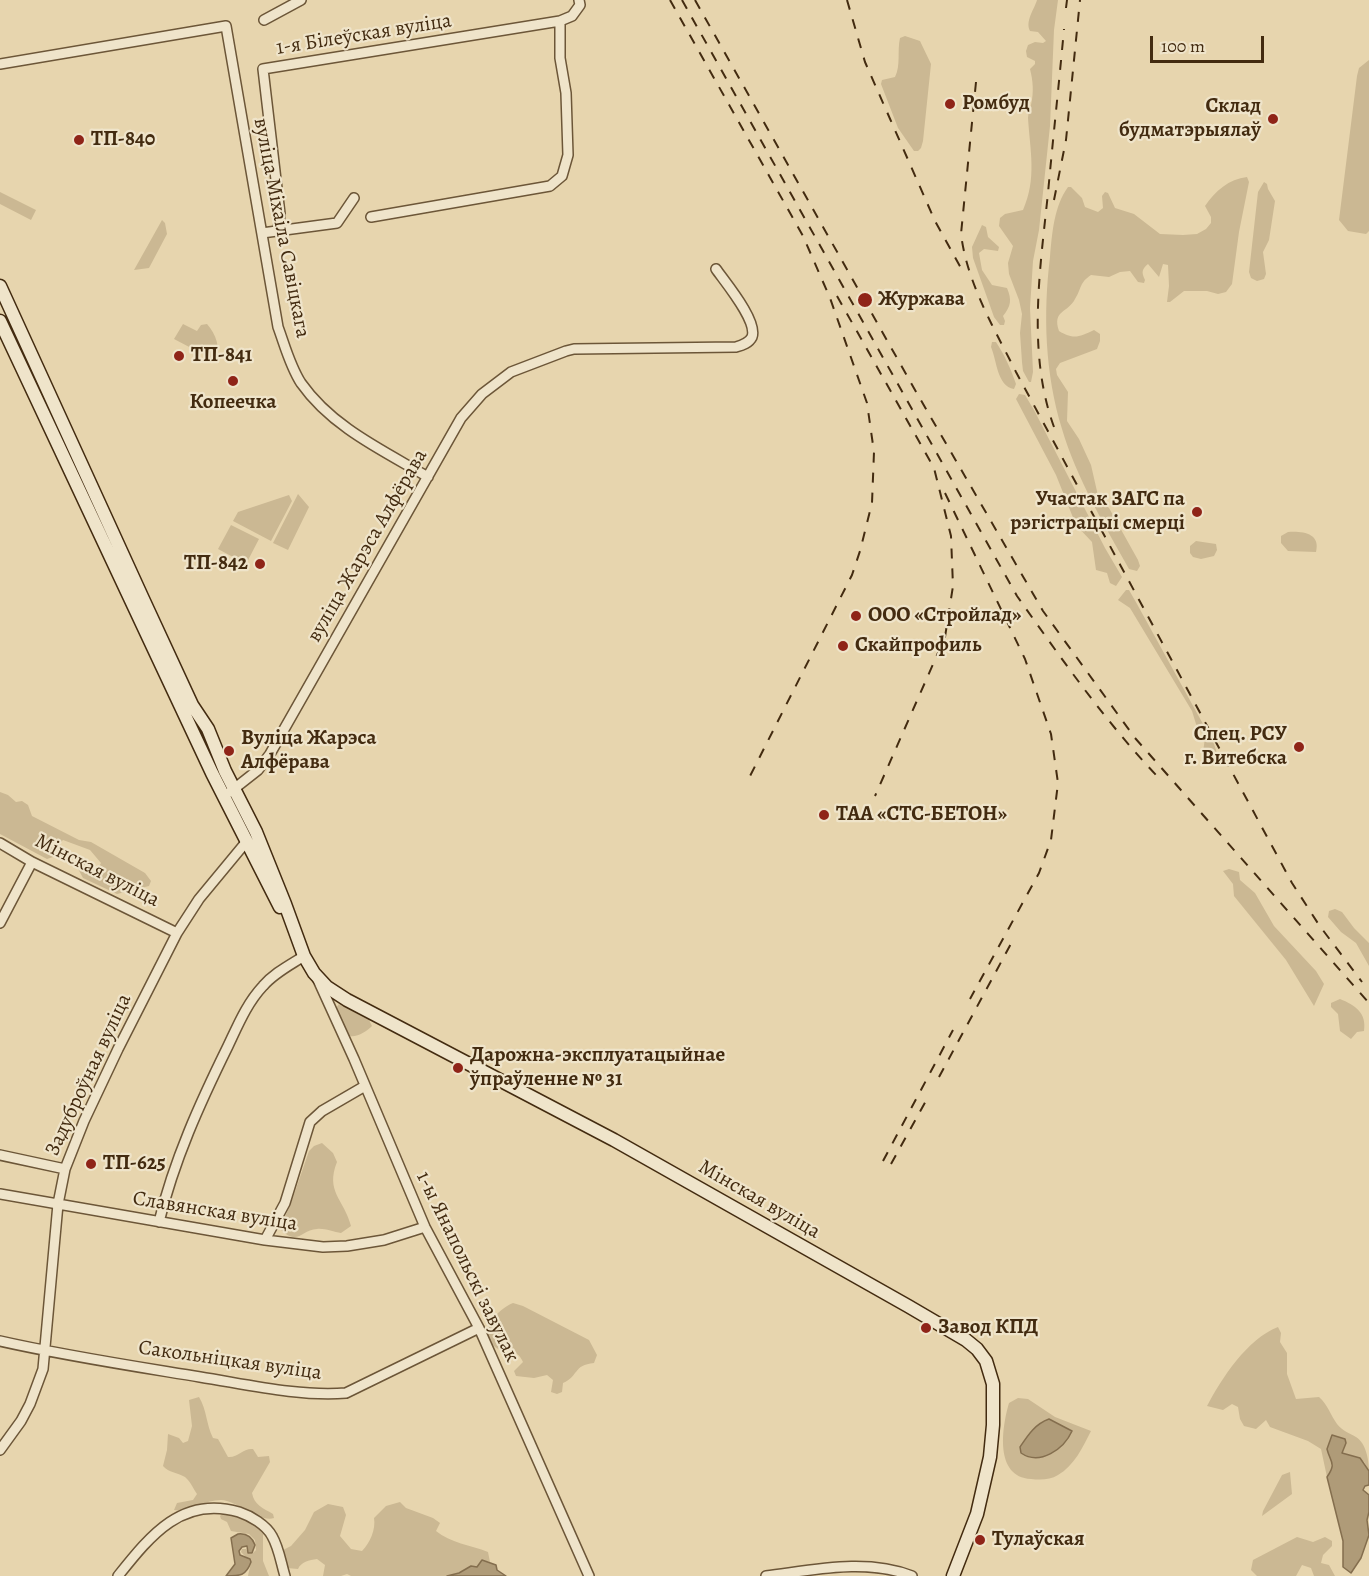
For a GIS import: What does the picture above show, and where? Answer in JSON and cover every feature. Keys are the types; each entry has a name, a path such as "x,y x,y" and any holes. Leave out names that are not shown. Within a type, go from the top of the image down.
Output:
{"main road":[{"path":"0,286 4,308 192,705 208,729 229,792"},
{"path":"0,321 229,792"},
{"name":"Мінская вуліца","path":"229,792 251,837 268,885 295,934 304,956 314,973 327,987 614,1140 908,1306 977,1349 986,1361 993,1384 990,1457 978,1514 953,1576"}],"street":[{"path":"264,20 301,0"},
{"path":"372,217 550,186 562,176 568,155 566,93 560,58 560,21 572,16 579,5 579,0"},
{"name":"1-я Білеўская вуліца","path":"278,231 280,214 264,69 560,21"},
{"name":"вуліца Міхаіла Савіцкага","path":"0,64 225,26 278,327 291,364 317,403 344,427 428,477"},
{"path":"262,233 337,223 354,198"},
{"name":"вуліца Жарэса Алфёрава","path":"229,792 258,770 270,754 461,418 482,394 511,372 574,349 736,347 746,344 752,336 753,328 748,316 716,269"},
{"name":"Задуброўная вуліца","path":"0,1450 21,1421 43,1369 58,1204 65,1169 84,1120 177,933 199,898 251,837"},
{"name":"Мінская вуліца","path":"0,843 32,862 177,933"},
{"path":"0,923 32,862"},
{"path":"159,1222 168,1185 201,1102 249,1003 263,985 304,956"},
{"name":"1-ы Янапольскі завулак","path":"314,973 365,1086 424,1227 479,1328 589,1576"},
{"path":"265,1240 285,1203 310,1122 321,1111 365,1086"},
{"path":"0,1155 65,1169"},
{"name":"Славянская вуліца","path":"0,1194 265,1240 323,1246 347,1246 384,1240 424,1227"},
{"name":"Сакольніцкая вуліца","path":"0,1341 45,1351 267,1388 346,1394 479,1328"},
{"path":"118,1576 147,1541 170,1521 202,1508 222,1507 261,1523 272,1535 285,1576"},
{"path":"766,1576 845,1567 882,1568 912,1576"}],"shaded area":[{"path":"1037,0 1058,0 1054,30 1050,126 1039,230 1033,261 1030,308 1033,372 1031,382 1029,382 1023,371 1022,362 1020,333 1022,314 1009,274 1008,263 1013,246 999,226 1000,218 1005,214 1023,210 1030,187 1032,164 1028,118 1033,91 1030,69 1035,61 1027,57 1026,51 1028,45 1046,41 1038,32 1030,31 1029,27 1029,19"},
{"path":"905,36 920,41 931,64 923,141 918,151 914,151 898,128 881,84 882,80 895,77 898,68 900,38"},
{"path":"1369,60 1369,231 1366,234 1348,231 1339,220 1357,76 1359,68"},
{"path":"1247,177 1249,182 1232,284 1226,292 1218,294 1207,291 1184,291 1167,302 1168,265 1163,264 1159,277 1148,264 1143,271 1144,283 1138,282 1130,271 1109,277 1091,275 1083,283 1072,304 1059,315 1057,324 1059,331 1069,336 1080,336 1094,330 1100,334 1097,349 1060,363 1056,369 1057,375 1068,392 1067,421 1079,439 1091,465 1099,500 1109,508 1138,560 1140,566 1137,571 1129,569 1075,465 1056,408 1049,365 1046,322 1048,279 1057,211 1068,187 1071,187 1082,198 1085,207 1098,212 1103,208 1102,196 1105,192 1108,193 1115,208 1134,214 1160,234 1197,234 1211,223 1211,217 1205,206 1213,195 1228,183"},
{"path":"1264,182 1275,201 1269,240 1263,252 1266,274 1264,279 1257,281 1251,278 1249,272 1258,192"},
{"path":"0,192 36,210 31,220 0,204"},
{"path":"162,220 165,223 167,234 149,268 134,270"},
{"path":"982,225 986,227 988,237 999,247 998,251 984,249 979,253 982,270 992,285 1007,288 1009,292 1010,303 1003,316 1004,325 1000,325 994,317 973,258 972,247"},
{"path":"183,324 197,331 201,325 207,324 217,341 216,361 174,339"},
{"path":"992,342 996,342 1007,362 1016,384 1014,389 1004,383 998,372 991,347"},
{"path":"1019,394 1025,395 1034,410 1122,577 1116,586 1110,583 1107,573 1096,570 1092,542 1076,525 1056,475 1016,399"},
{"path":"298,494 309,507 288,550 273,543"},
{"path":"289,495 292,501 271,541 233,521 238,512"},
{"path":"231,525 259,539 246,564 218,549"},
{"path":"1288,532 1309,534 1316,541 1316,552 1288,551 1281,543 1281,536"},
{"path":"1196,541 1216,544 1217,550 1214,556 1201,559 1193,557 1190,553 1190,546"},
{"path":"1126,590 1129,590 1137,604 1214,744 1217,753 1212,758 1203,752 1205,738 1196,724 1192,711 1130,608 1118,600"},
{"path":"0,792 16,802 22,801 28,805 32,816 79,840 91,842 145,873 151,881 149,886 117,894 83,878 75,863 78,857 86,859 91,866 89,875 95,874 101,863 90,850 63,840 53,857 47,859 0,834"},
{"path":"1229,869 1239,872 1240,880 1255,893 1274,926 1316,971 1324,984 1314,1006 1286,960 1234,896 1233,884 1223,871"},
{"path":"1335,909 1342,912 1369,943 1369,966 1356,943 1341,932 1328,917 1329,911"},
{"path":"1340,999 1359,1010 1364,1019 1364,1031 1357,1032 1351,1039 1340,1031 1338,1014 1331,1007 1331,1003"},
{"path":"339,1004 369,1020 372,1026 365,1032 349,1036 336,1008"},
{"path":"322,1143 333,1153 337,1162 334,1172 334,1188 351,1226 341,1233 317,1229 292,1237 280,1227 290,1206 309,1151"},
{"path":"513,1303 589,1340 597,1355 594,1363 579,1368 563,1383 562,1392 557,1394 551,1392 553,1380 547,1375 534,1378 516,1376 514,1371 523,1362 520,1357 514,1352 495,1347 490,1341 488,1328 491,1322 501,1310"},
{"path":"1278,1327 1281,1333 1280,1342 1287,1353 1287,1374 1296,1399 1319,1397 1337,1424 1356,1437 1365,1447 1369,1471 1364,1462 1342,1453 1342,1448 1330,1439 1329,1451 1332,1466 1327,1477 1321,1449 1308,1441 1270,1427 1266,1420 1256,1429 1244,1426 1238,1407 1232,1404 1223,1410 1207,1406 1236,1361 1256,1340"},
{"path":"199,1397 213,1438 218,1439 228,1457 253,1449 258,1457 269,1456 270,1462 252,1493 257,1503 273,1514 274,1518 268,1519 256,1515 228,1501 221,1500 174,1510 177,1503 193,1500 197,1494 185,1477 163,1466 168,1434 179,1438 183,1443 188,1441 192,1426 189,1400"},
{"path":"1018,1398 1028,1399 1055,1417 1091,1431 1073,1461 1055,1477 1038,1480 1019,1476 1011,1470 1006,1460 1003,1437 1006,1413 1009,1403"},
{"path":"1049,1419 1072,1431 1068,1438 1051,1454 1036,1458 1021,1453 1020,1447 1029,1434"},
{"path":"1332,1435 1345,1439 1346,1443 1342,1453 1360,1458 1369,1471 1369,1485 1363,1490 1369,1495 1367,1520 1369,1535 1361,1558 1351,1573 1343,1567 1343,1541 1327,1477 1332,1465 1327,1449"},
{"path":"1290,1472 1292,1494 1262,1516 1282,1475"},
{"path":"400,1502 406,1508 440,1523 436,1531 442,1535 488,1552 490,1562 482,1560 477,1567 471,1566 459,1573 447,1576 351,1576 347,1574 323,1576 325,1565 317,1559 306,1562 298,1569 287,1568 282,1558 283,1550 291,1546 305,1530 314,1512 328,1504 343,1507 346,1515 340,1536 351,1549 362,1551 372,1536 374,1518 386,1506"},
{"path":"223,1513 241,1516 263,1534 263,1561 269,1576 248,1576 250,1562 241,1552 242,1549 246,1549 249,1554 252,1554 256,1550 255,1540 249,1534 231,1531 227,1522 221,1519 220,1516"},
{"path":"238,1534 247,1535 254,1542 252,1553 248,1553 247,1546 242,1547 239,1551 240,1555 250,1559 251,1562 242,1574 226,1576 235,1564 231,1538"},
{"path":"1297,1537 1313,1542 1325,1537 1332,1541 1332,1546 1323,1555 1321,1563 1329,1565 1335,1576 1314,1576 1311,1568 1302,1565 1296,1576 1257,1576 1251,1570 1253,1560"},
{"path":"482,1560 496,1565 497,1570 506,1576 447,1576 459,1573 471,1566 477,1567"}],"railway":[{"path":"670,0 803,236 830,298 867,403 874,452 872,503 852,575 747,782"},
{"path":"682,0 1017,596 1101,711 1157,776"},
{"path":"695,0 915,390 1043,611 1135,738 1369,1003"},
{"path":"847,0 865,62 935,221 962,270"},
{"path":"1066,8 1067,0"},
{"path":"1054,200 1066,140 1080,0"},
{"path":"1054,427 1041,370 1038,311 1064,29"},
{"path":"976,82 961,234 969,270 982,305 1292,883 1319,925 1362,982"},
{"path":"837,296 934,468 951,536 953,586 945,637 875,796"},
{"path":"945,493 1025,659 1051,734 1058,783 1051,840 1039,873 970,999"},
{"path":"939,1077 1013,940"},
{"path":"883,1161 953,1030"},
{"path":"891,1164 927,1099"}],"place":[{"name":"Ромбуд","path":"950,104"},
{"name":"Склад будматэрыялаў","path":"1273,119"},
{"name":"ТП-840","path":"79,140"},
{"name":"Журжава","path":"865,300"},
{"name":"ТП-841","path":"179,356"},
{"name":"Копеечка","path":"233,381"},
{"name":"Участак ЗАГС па рэгістрацыі смерці","path":"1197,512"},
{"name":"ТП-842","path":"260,564"},
{"name":"ООО «Стройлад»","path":"856,616"},
{"name":"Скайпрофиль","path":"843,646"},
{"name":"Спец. РСУ г. Витебска","path":"1299,747"},
{"name":"Вуліца Жарэса Алфёрава","path":"229,751"},
{"name":"ТАА «СТС-БЕТОН»","path":"824,815"},
{"name":"Дарожна-эксплуатацыйнае ўпраўленне № 31","path":"458,1068"},
{"name":"ТП-625","path":"91,1164"},
{"name":"Завод КПД","path":"926,1328"},
{"name":"Тулаўская","path":"980,1540"}]}
